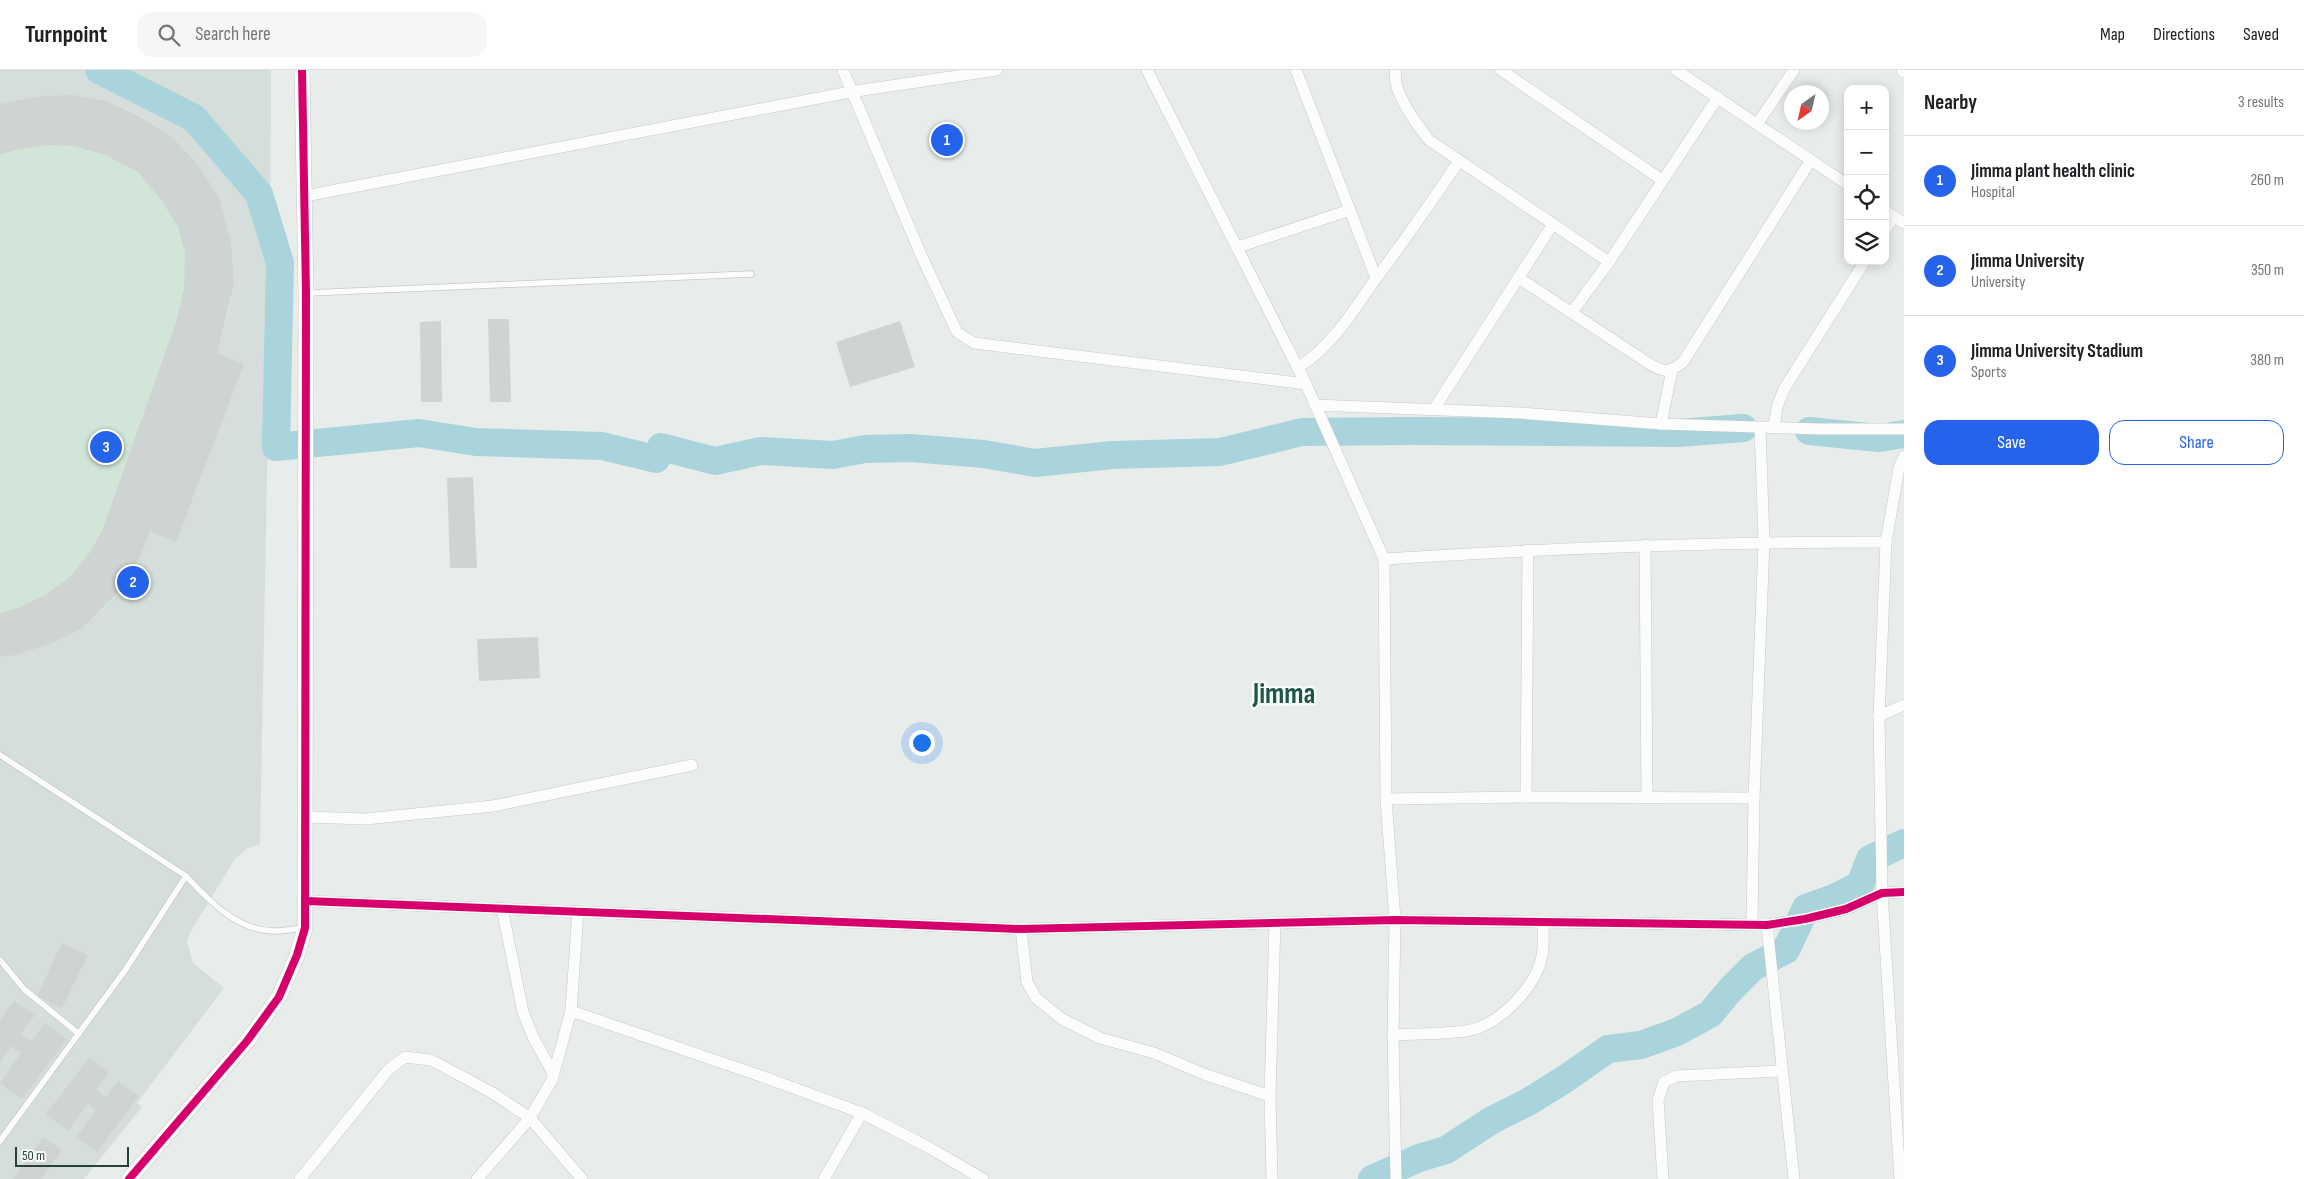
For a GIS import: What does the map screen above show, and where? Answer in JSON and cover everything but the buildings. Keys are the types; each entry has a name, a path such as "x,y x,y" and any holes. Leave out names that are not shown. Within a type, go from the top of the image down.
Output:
{"street":[{"path":"129,1179 247,1042 279,997 297,955 305,928 306,293 302,70"},
{"path":"843,70 850,92 921,255 957,332 965,338 974,343 1306,384"},
{"path":"305,196 850,92 997,70"},
{"path":"1147,70 1306,384 1384,559 1386,799 1395,920 1392,1035 1396,1179"},
{"path":"1296,70 1376,278"},
{"path":"1396,70 1394,77 1400,94 1414,121 1429,140 1609,262"},
{"path":"1501,70 1662,180"},
{"path":"1676,70 1844,183"},
{"path":"1757,124 1794,70"},
{"path":"1572,312 1609,262 1718,97"},
{"path":"1519,278 1648,363 1662,371 1672,370 1683,362 1811,160"},
{"path":"1297,368 1313,358 1330,342 1459,161"},
{"path":"1238,248 1350,210"},
{"path":"1889,214 1904,223"},
{"path":"1434,409 1553,224"},
{"path":"1774,428 1777,407 1784,389 1862,265"},
{"path":"1661,424 1672,370"},
{"path":"1315,404 1519,413 1661,424 1774,428 1904,428"},
{"path":"1752,924 1754,798 1764,542 1760,427"},
{"path":"1900,1179 1901,1148 1882,894 1879,716 1886,542 1904,456"},
{"path":"1384,559 1645,545 1764,542 1886,542"},
{"path":"1645,545 1647,797"},
{"path":"1526,796 1528,550"},
{"path":"1879,716 1904,705"},
{"path":"306,817 366,819 492,806 692,765"},
{"path":"1386,799 1526,796 1754,798"},
{"path":"306,901 1021,929 1395,920 1767,925 1805,919 1846,908 1882,894 1904,892"},
{"path":"502,908 523,1012 534,1039 553,1074"},
{"path":"477,1179 530,1118 553,1074 571,1011 578,911"},
{"path":"1272,1179 1270,1096 1275,922"},
{"path":"1392,1035 1467,1031 1481,1027 1501,1014 1526,992 1537,974 1542,956 1543,922"},
{"path":"1767,925 1794,1179"},
{"path":"1021,929 1027,982 1036,998 1062,1019 1100,1038 1154,1053 1204,1074 1270,1096"},
{"path":"571,1011 862,1113 928,1147 983,1179"},
{"path":"300,1179 390,1069 405,1057 431,1060 491,1092 530,1118 582,1179"},
{"path":"1663,1179 1658,1100 1664,1082 1676,1076 1782,1071"},
{"path":"824,1179 862,1113"}],"lane":[{"path":"306,293 750,274"},
{"path":"0,755 186,876 209,901 241,923 274,931 305,928"},
{"path":"0,1141 126,969 186,876"},
{"path":"0,960 24,989 79,1034"},
{"path":"0,1129 10,1128"}],"shaded area":[{"path":"0,70 271,70 270,320 260,844 248,848 235,859 191,931 187,941 193,963 224,988 137,1103 142,1107 84,1179 0,1179"}],"green space":[{"path":"74,95 104,100 135,113 160,128 182,148 201,170 216,196 227,223 233,252 233,291 230,309 217,353 244,364 176,542 150,531 128,580 112,601 99,613 84,625 53,642 36,649 0,657 0,104 40,96"}],"waterway":[{"path":"99,70 194,118 259,194 280,263 276,447 419,433 476,442 602,446 656,459 661,447 715,461 761,451 833,455 865,449 911,448 984,454 1035,463 1112,455 1220,452 1302,432 1678,433 1743,428"},
{"path":"1809,431 1879,438 1904,434"},
{"path":"1372,1179 1419,1158 1446,1150 1492,1120 1528,1102 1565,1079 1608,1049 1641,1045 1677,1032 1710,1014 1753,967 1786,950 1806,908 1834,898 1860,885 1870,859 1904,843"}],"cycle path":[{"path":"129,1179 247,1041 279,997 297,955 305,928 306,293 302,70"},
{"path":"306,901 1021,929 1395,920 1767,925 1805,919 1846,909 1882,893 1904,892"}],"place":[{"name":"Jimma plant health clinic","path":"947,140"},
{"name":"Jimma University Stadium","path":"106,447"},
{"name":"Jimma University","path":"133,582"}],"district":[{"name":"Jimma","path":"1284,694"}]}
